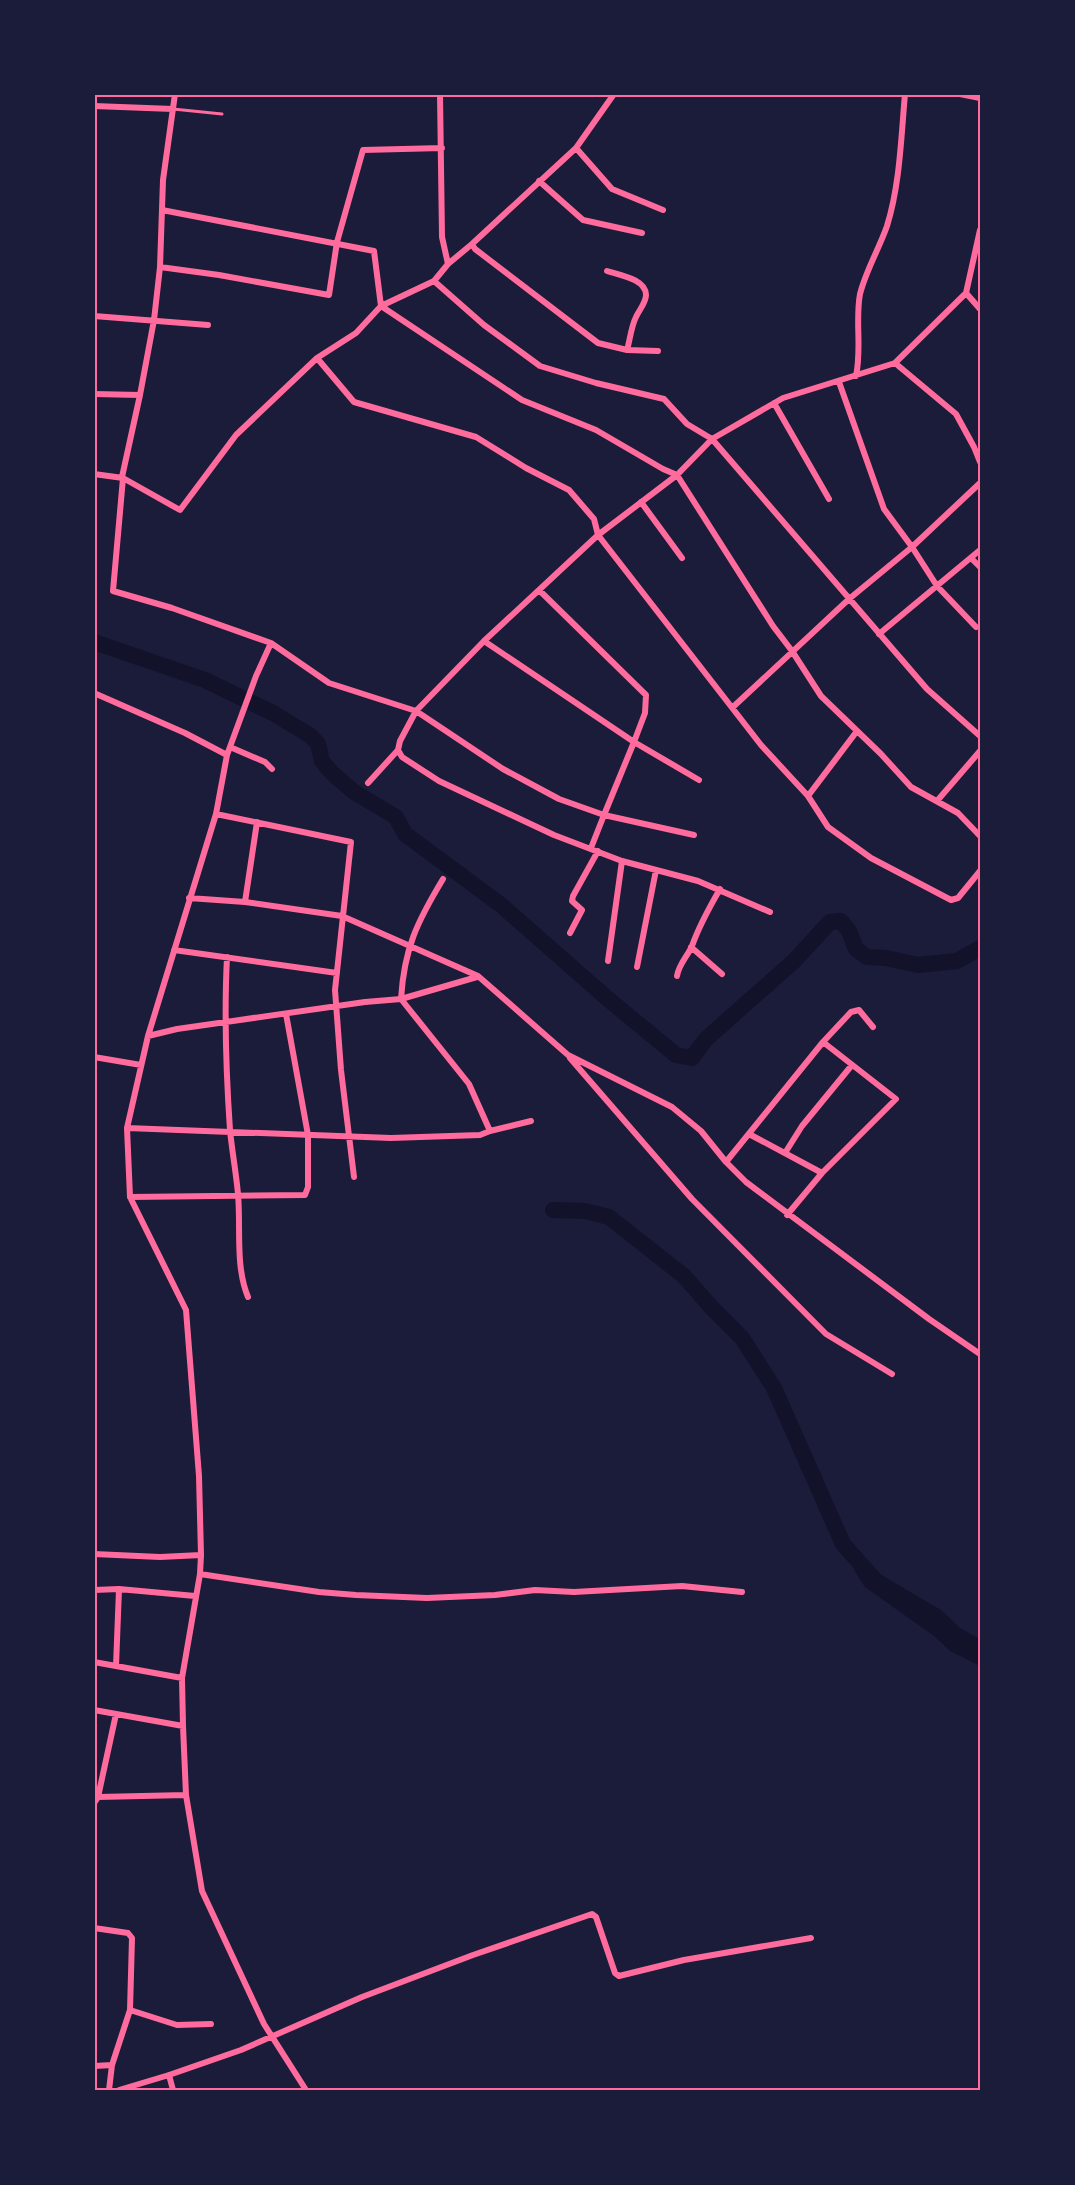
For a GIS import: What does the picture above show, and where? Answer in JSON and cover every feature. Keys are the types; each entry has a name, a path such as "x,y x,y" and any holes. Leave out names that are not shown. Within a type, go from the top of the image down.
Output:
{"street":[{"path":"175,94 163,180 160,267 140,395 122,477 113,591 172,608 271,643 329,683 419,713 503,769 549,794 604,815 694,835"},
{"path":"440,94 442,237 448,264"},
{"path":"94,474 122,477 180,510 236,435 317,358 356,333 381,306 434,281 448,264 576,148 614,94"},
{"path":"856,376 860,355 857,312 860,293 890,212 899,161 905,94"},
{"path":"960,94 981,98"},
{"path":"94,106 173,109"},
{"path":"160,267 329,295 338,242 363,150 442,148"},
{"path":"576,148 612,189 663,210"},
{"path":"539,181 583,220 642,233"},
{"path":"162,210 374,250 381,306 522,400 596,430 677,475 772,626 792,651 821,696 911,787 958,813 981,836"},
{"path":"368,783 398,750 400,741 419,713 484,641 598,535 677,475 712,439 783,398 895,363 966,293 981,230"},
{"path":"472,244 598,343 627,350 658,351"},
{"path":"607,271 633,280 644,289 644,302 635,319 627,350"},
{"path":"434,281 484,325 540,366 596,383 664,399 687,424 712,439 927,689 981,736"},
{"path":"966,293 981,309"},
{"path":"94,316 208,325"},
{"path":"317,358 354,402 476,437 526,468 569,490 594,519 598,535 761,745 808,796 828,827 886,867 946,899 958,898 981,871"},
{"path":"895,363 956,414 981,462"},
{"path":"839,382 884,509 937,586 976,627"},
{"path":"94,394 140,395"},
{"path":"774,403 830,499"},
{"path":"733,707 849,599 912,547 981,483"},
{"path":"640,502 682,558"},
{"path":"879,634 981,550"},
{"path":"971,558 981,567"},
{"path":"539,590 646,695 645,713 591,848"},
{"path":"484,641 634,742 699,780"},
{"path":"271,643 256,676 227,755 216,814 148,1036 127,1128 130,1197 186,1310 199,1476 201,1555 200,1574 182,1678 183,1726 186,1795 202,1891 264,2024 305,2090"},
{"path":"94,693 186,733 227,755"},
{"path":"808,796 857,731"},
{"path":"230,747 265,762 272,769"},
{"path":"398,750 402,757 439,781 554,835 622,861 720,889 770,912"},
{"path":"937,801 981,751"},
{"path":"216,814 351,842 342,915 336,1006 354,1177"},
{"path":"245,902 257,822"},
{"path":"570,933 582,910 572,901 573,896 598,851"},
{"path":"608,961 622,861"},
{"path":"637,967 656,870"},
{"path":"444,879 421,917 409,945 403,973 401,999 469,1084 490,1131"},
{"path":"677,976 679,966 720,889"},
{"path":"189,898 245,902 342,915 478,976 568,1055 692,1199 825,1334 892,1374"},
{"path":"691,947 722,974"},
{"path":"174,950 337,973"},
{"path":"227,957 224,1023 230,1133 238,1194 239,1246 248,1297"},
{"path":"148,1036 177,1029 401,999 478,976"},
{"path":"726,1162 823,1042 851,1012 859,1010 873,1027"},
{"path":"130,1197 305,1195 308,1187 308,1135 286,1014"},
{"path":"788,1215 822,1173 896,1099 823,1042"},
{"path":"568,1055 672,1107 701,1131 746,1182 788,1215 981,1354"},
{"path":"94,1057 141,1065"},
{"path":"785,1153 802,1126 852,1065"},
{"path":"127,1128 429,1138 480,1135 531,1120"},
{"path":"749,1134 822,1173"},
{"path":"94,1554 160,1557 201,1555"},
{"path":"200,1574 319,1592 404,1597 495,1595 535,1590 574,1592 682,1586 742,1592"},
{"path":"94,1590 119,1589 195,1596"},
{"path":"117,1666 119,1589"},
{"path":"94,1662 182,1678"},
{"path":"94,1710 183,1726"},
{"path":"116,1714 96,1800 186,1795"},
{"path":"94,1770 103,1771"},
{"path":"119,2091 272,2037 370,1994 592,1914 596,1917 615,1973 619,1976 684,1960 811,1938"},
{"path":"94,1928 128,1933 132,1938 130,2010 112,2066 109,2091"},
{"path":"130,2010 177,2025 211,2024"},
{"path":"94,2066 112,2066"},
{"path":"169,2075 173,2091"}],"lane":[{"path":"173,109 222,114"}],"shaded area":[{"path":"861,1563 941,1610 960,1628 980,1639 980,1666 950,1651 934,1636 865,1587 855,1572 854,1565"}],"waterway":[{"path":"94,642 205,680 273,713 311,736 318,744 322,761 332,773 354,792 396,817 405,834 501,905 676,1055 692,1058 706,1039 794,961 830,922 841,921 849,931 856,949 867,957 886,958 918,965 957,961 980,948"},
{"path":"553,1210 585,1211 609,1217 684,1276 742,1338 774,1388 843,1544 875,1580"}]}
